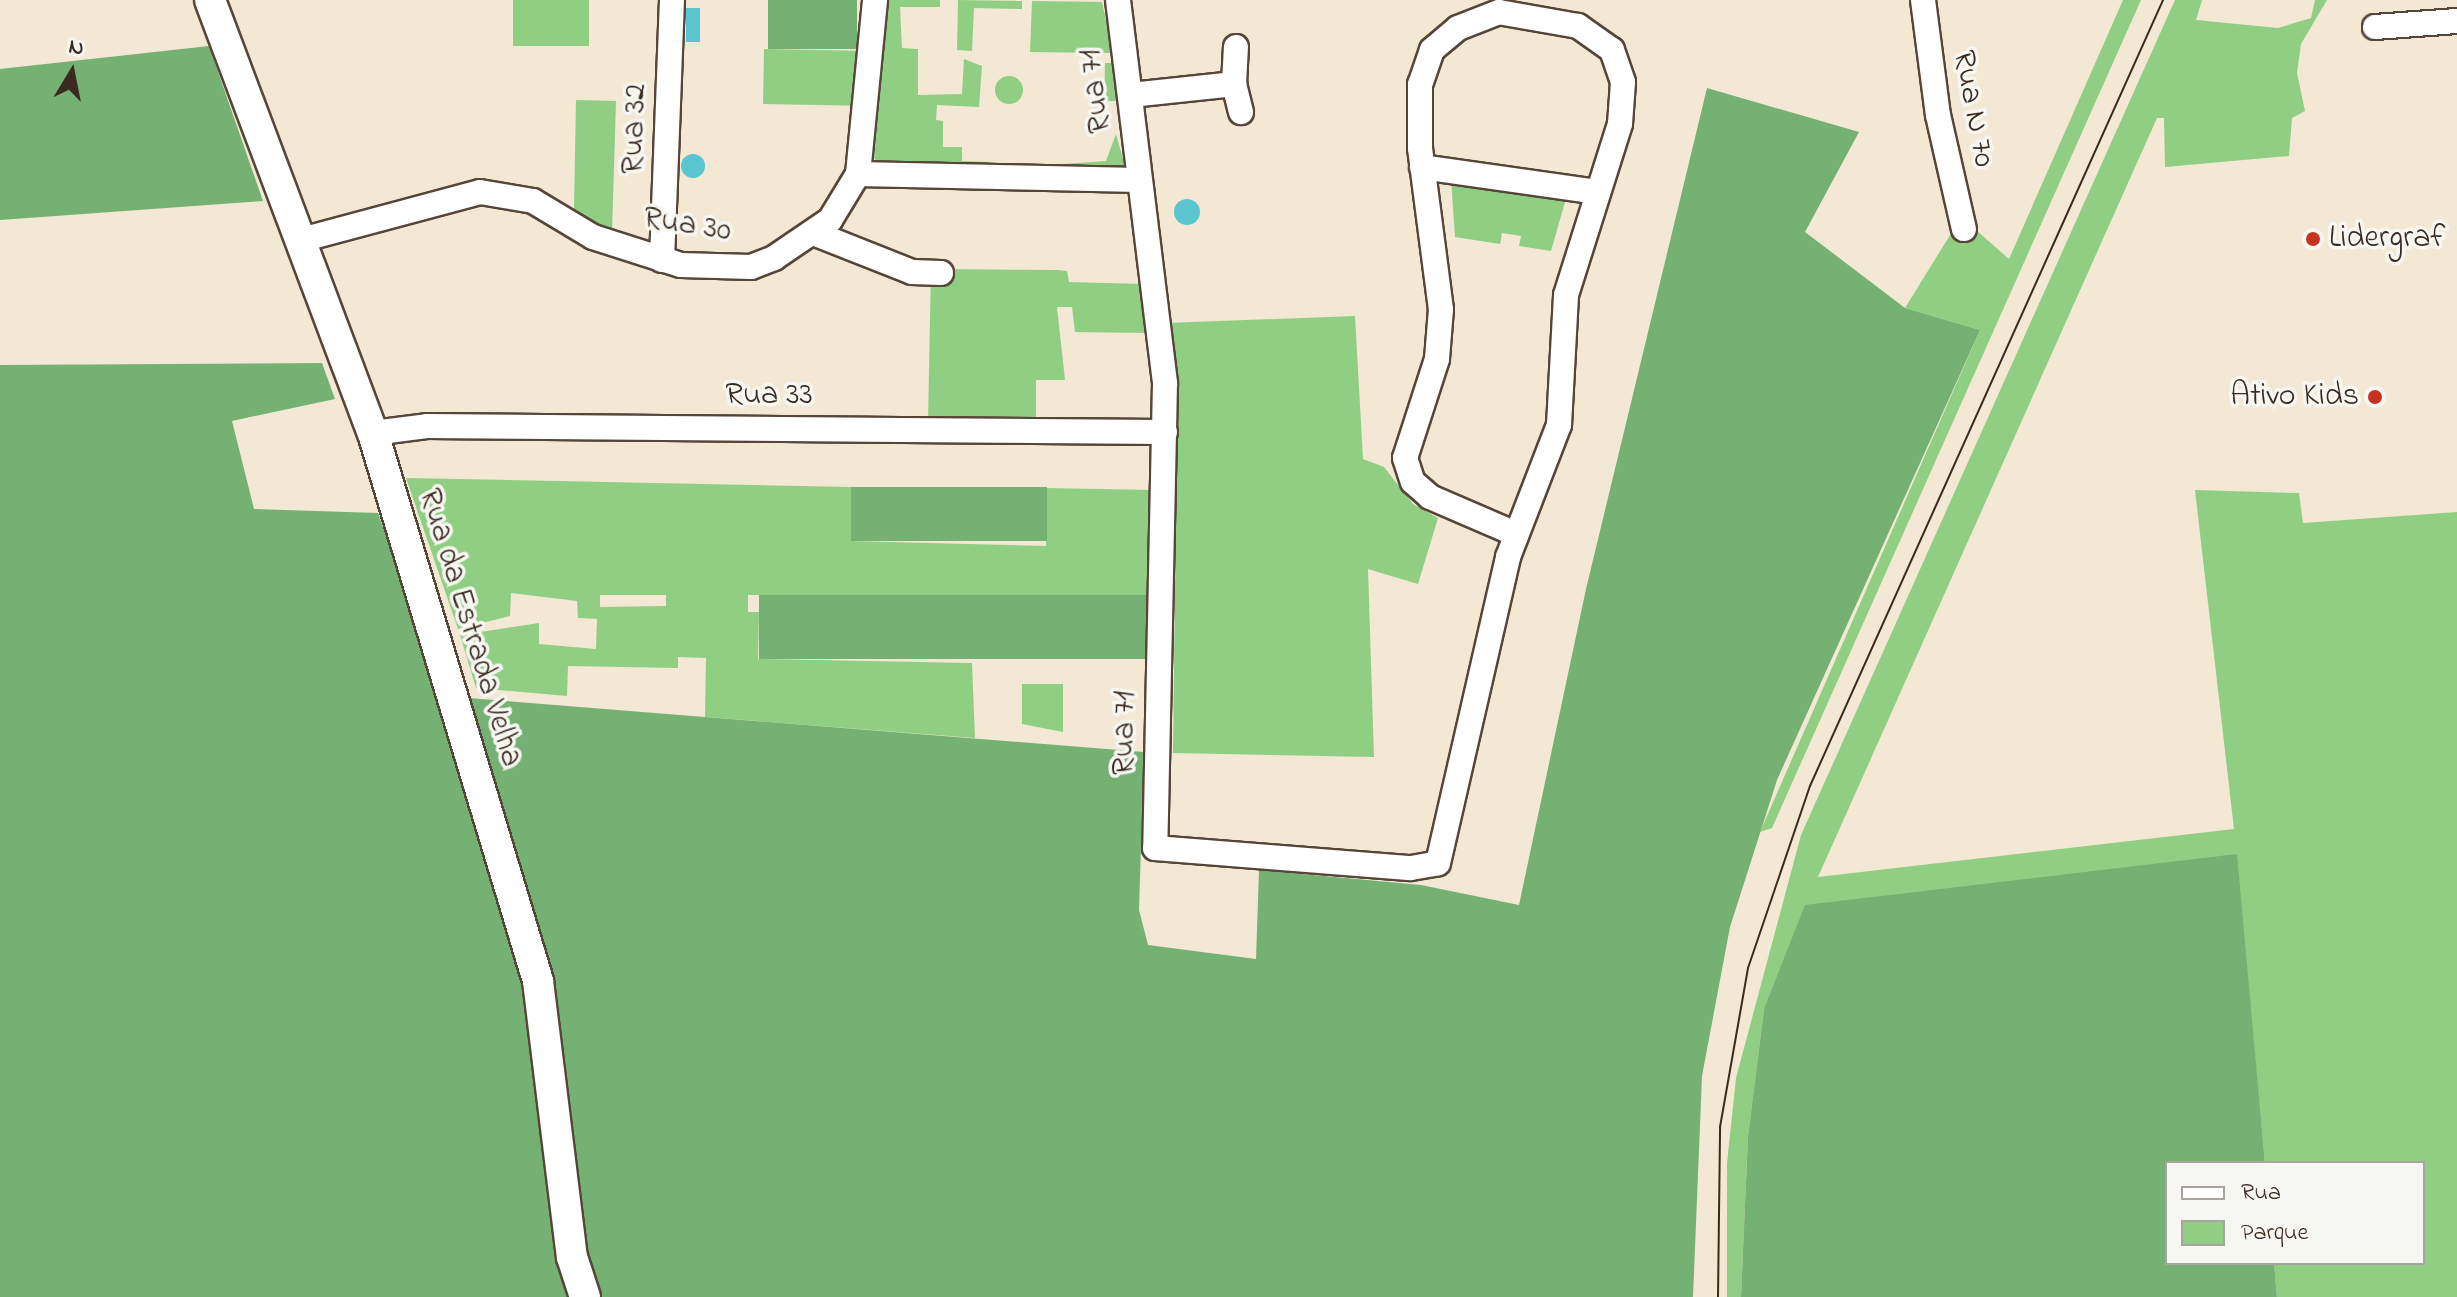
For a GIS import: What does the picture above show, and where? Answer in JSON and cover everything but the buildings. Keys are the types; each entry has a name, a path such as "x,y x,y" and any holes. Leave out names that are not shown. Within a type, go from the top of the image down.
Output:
{"street":[{"name":"Rua da Estrada Velha","path":"210,0 373,433 538,981 572,1257 585,1297"},
{"name":"Rua 32","path":"662,260 672,0"},
{"path":"875,0 858,174 1139,180"},
{"name":"Rua 71","path":"1118,0 1131,95 1165,432 1155,848 1411,868 1438,863 1516,534 1559,425 1566,295 1620,124 1623,82 1616,57 1578,26 1499,6 1458,28 1424,65 1422,167 1439,334 1405,458 1413,482 1430,497 1516,534"},
{"name":"Rua N 70","path":"1923,0 1938,115 1964,229"},
{"path":"2375,27 2457,21"},
{"path":"1236,47 1234,84 1241,112"},
{"path":"1131,95 1234,84"},
{"path":"1422,167 1597,192"},
{"name":"Rua 30","path":"301,240 480,192 533,201 593,237 662,260 751,267 816,234 858,174"},
{"path":"816,234 912,272 941,273"},
{"name":"Rua 33","path":"373,433 427,426 1165,432"}],"green space":[{"path":"513,0 589,0 589,46 513,46"},
{"path":"768,0 857,0 857,49 768,49"},
{"path":"889,0 940,0 940,7 900,7 902,48 918,49 918,95 962,94 964,59 982,66 979,107 937,105 936,120 943,121 943,147 962,147 962,161 989,162 989,170 882,168 874,158"},
{"path":"958,0 1022,1 1022,9 974,8 972,51 957,50"},
{"path":"2123,0 2141,0 1772,828 1760,832 1980,330 1905,308 1955,227 1976,230 2009,259"},
{"path":"2175,0 2202,0 2196,20 2278,28 2311,18 2315,0 2327,0 2301,44 2297,73 2305,111 2292,118 2289,156 2165,167 2164,118 2157,118 1818,877 2234,829 2195,490 2299,493 2303,523 2457,512 2457,1297 2277,1297 2274,1265 2425,1265 2425,1161 2265,1161 2236,854 1764,1009 1748,1136 1741,1297 1727,1297 1727,1163 1736,1078 1801,835"},
{"path":"1032,1 1102,2 1113,53 1030,52"},
{"path":"209,46 263,201 0,220 0,69"},
{"path":"764,49 859,51 858,106 763,104"},
{"path":"1105,63 1114,63 1118,101 1104,101"},
{"path":"1009,76 1019,80 1023,90 1019,100 1009,104 999,100 995,90 999,80"},
{"path":"1707,88 1859,132 1805,232 1905,308 1980,330 1777,780 1730,927 1702,1076 1693,1297 0,1297 0,365 322,363 335,399 232,421 254,509 378,513 443,696 1144,752 1139,910 1148,945 1256,959 1259,870 1421,885 1519,905 1586,589"},
{"path":"576,100 616,101 612,233 574,209"},
{"path":"1116,134 1125,166 1120,172 1064,171 1064,164 1106,161"},
{"path":"1451,179 1567,195 1551,251 1519,246 1521,236 1502,233 1500,244 1455,237"},
{"path":"931,269 1057,270 1067,271 1069,282 1142,284 1148,333 1075,332 1072,307 1057,307 1065,380 1036,380 1036,421 928,420"},
{"path":"1355,316 1363,459 1384,467 1413,504 1438,518 1418,584 1368,569 1374,757 1173,753 1177,419 1166,323"},
{"path":"406,478 851,487 852,541 1046,546 1047,488 1151,490 1151,597 748,595 748,612 759,612 758,659 972,663 975,738 705,717 706,658 678,657 678,668 568,666 567,696 476,688 460,635 539,623 539,644 596,649 597,619 578,618 577,601 511,593 510,616 458,629","holes":["600,595 666,595 666,606 600,607"]},
{"path":"851,487 1047,487 1047,541 851,541"},
{"path":"759,595 1151,595 1151,659 759,659"},
{"path":"1022,684 1063,684 1063,732 1022,724"},
{"path":"2237,854 2265,1161 2165,1161 2165,1265 2274,1265 2277,1297 1741,1297 1748,1136 1764,1009 1805,905"}],"water":[{"path":"686,8 700,8 700,42 686,42"},
{"path":"693,154 704,161 705,166 698,177 693,178 682,171 681,166 688,155"},
{"path":"1187,199 1196,203 1200,212 1196,221 1187,225 1178,221 1174,212 1178,203"}],"tram line":[{"path":"1718,1297 1720,1127 1748,968 1810,786 2163,0"}],"place":[{"name":"Lidergraf","path":"2313,239"},
{"name":"Ativo Kids","path":"2375,397"}]}
